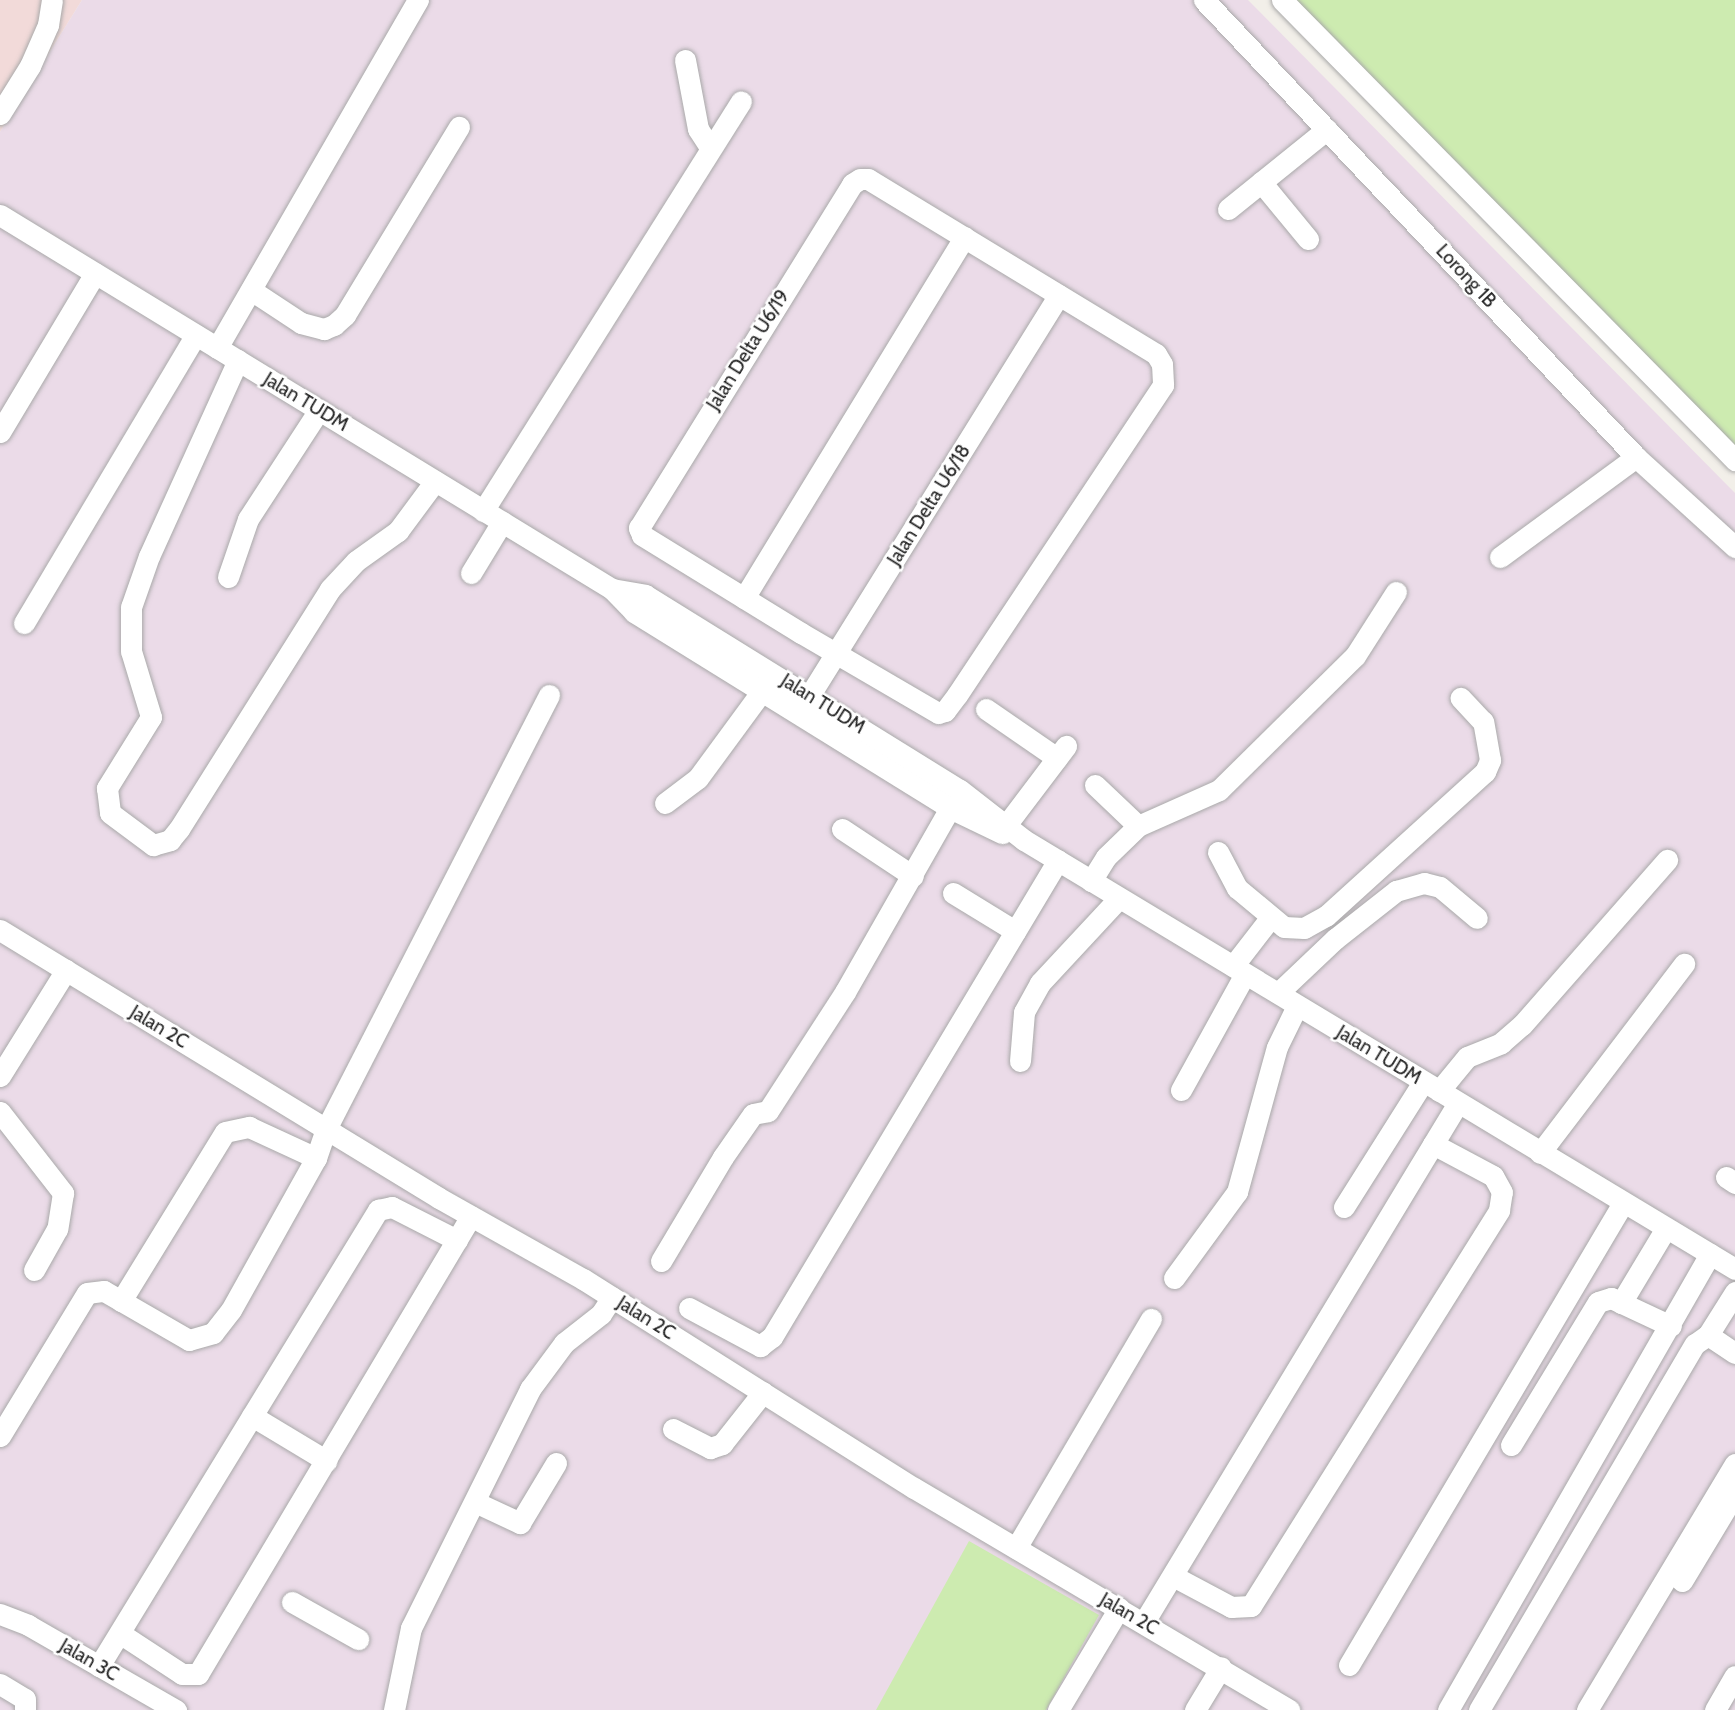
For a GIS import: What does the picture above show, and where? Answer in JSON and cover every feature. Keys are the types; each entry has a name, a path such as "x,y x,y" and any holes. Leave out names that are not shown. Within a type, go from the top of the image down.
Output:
{"street":[{"path":"0,114 30,66 48,25 52,0"},
{"path":"217,348 418,0"},
{"name":"Lorong 1B","path":"1204,0 1636,457 1735,547"},
{"path":"1282,0 1735,460"},
{"path":"685,60 698,129 709,146"},
{"path":"484,511 709,146 741,102"},
{"path":"251,290 300,323 324,329 334,325 345,315 459,127"},
{"path":"1228,209 1327,129"},
{"name":"Jalan Delta U6/19","path":"744,598 642,535 639,528 643,517 852,184 868,179 964,237"},
{"path":"1261,183 1308,239"},
{"name":"Jalan TUDM","path":"0,215 612,589 634,612 762,691 804,704 1007,824 1024,840"},
{"path":"964,237 1156,354 1163,364 1163,385 946,711 938,713 836,655 744,598 964,237"},
{"path":"0,432 95,273"},
{"name":"Jalan Delta U6/18","path":"804,704 1059,295"},
{"path":"24,624 196,335"},
{"path":"238,360 154,544 131,607 131,651 151,717 107,788 110,813 153,845 170,840 179,829 330,589 356,561 398,530 435,481"},
{"path":"228,576 248,519 319,410"},
{"path":"1500,557 1636,457"},
{"path":"471,573 502,522"},
{"name":"Jalan TUDM","path":"612,589 645,595 950,808 1024,840 1735,1269"},
{"path":"1091,880 1106,857 1138,826 1219,790 1355,656 1396,592"},
{"path":"665,803 698,778 762,691"},
{"path":"0,1436 88,1293 104,1291 189,1340 213,1333 316,1158 326,1129 549,695"},
{"path":"1218,852 1237,888 1271,917 1293,930 1326,916 1485,772 1490,760 1483,722 1461,698"},
{"path":"986,709 1061,752 1007,824"},
{"path":"1095,785 1138,826"},
{"path":"661,1261 753,1114 768,1111 913,876 950,808"},
{"path":"842,829 913,876"},
{"path":"690,1308 760,1346 772,1337 1058,860"},
{"path":"1344,1207 1431,1087 1467,1058 1501,1043 1522,1025 1667,860"},
{"path":"1278,993 1335,939 1396,891 1424,883 1440,887 1477,918"},
{"path":"953,893 1015,931"},
{"path":"1020,1061 1024,1012 1040,983 1063,955 1107,916 1119,898"},
{"path":"1181,1090 1239,970 1271,917"},
{"name":"Jalan 2C","path":"0,930 471,1216 612,1297 1016,1548 1221,1667 1289,1710"},
{"path":"1540,1153 1684,964"},
{"path":"0,1076 66,970"},
{"path":"1174,1278 1237,1192 1276,1047 1297,1006"},
{"path":"1144,1622 1458,1103"},
{"path":"0,1112 64,1193 57,1229 34,1270"},
{"path":"121,1301 225,1132 249,1127 316,1158"},
{"path":"1173,1576 1231,1607 1251,1606 1499,1210 1502,1192 1493,1177 1433,1144"},
{"path":"1349,1665 1623,1203"},
{"path":"99,1666 121,1634 378,1209 392,1207 457,1240"},
{"path":"121,1634 183,1674 198,1674 471,1216"},
{"path":"1621,1303 1665,1228"},
{"path":"1448,1710 1710,1254"},
{"path":"1479,1710 1695,1343 1708,1335 1735,1292"},
{"path":"394,1710 411,1628 530,1389 564,1343 601,1314 612,1297"},
{"path":"1511,1445 1598,1302 1612,1298 1671,1326"},
{"path":"1016,1548 1151,1319"},
{"path":"1708,1335 1735,1353"},
{"path":"673,1429 709,1448 722,1444 762,1392"},
{"path":"252,1416 327,1461"},
{"path":"475,1502 520,1523 556,1462"},
{"path":"1587,1710 1735,1464"},
{"path":"1604,1710 1735,1493"},
{"path":"292,1602 358,1639"},
{"path":"1058,1710 1119,1608"},
{"name":"Jalan 3C","path":"0,1614 28,1625 176,1710"},
{"path":"1195,1710 1221,1667"},
{"path":"1715,1710 1735,1676"},
{"path":"0,1684 24,1699 25,1710"}],"shaded area":[{"path":"0,0 82,0 0,132"},
{"path":"82,0 1248,0 1735,493 1735,1710 0,1710 0,132"}],"green space":[{"path":"1282,0 1735,0 1735,466"},
{"path":"969,1541 1099,1615 1046,1710 876,1710"}]}
